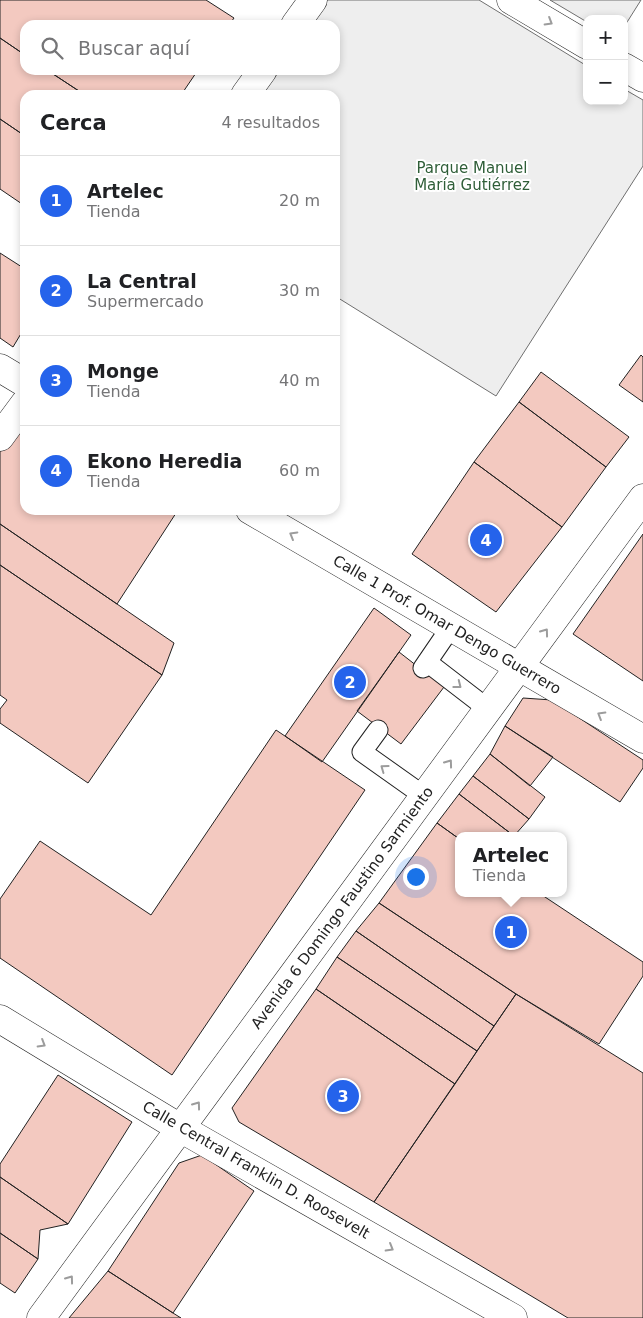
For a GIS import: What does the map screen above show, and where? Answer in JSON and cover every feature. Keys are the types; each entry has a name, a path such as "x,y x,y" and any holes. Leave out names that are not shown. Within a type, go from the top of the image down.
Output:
{"main road":[{"path":"299,20 313,0"},
{"path":"511,0 583,42"},
{"path":"628,69 643,78"},
{"path":"249,90 260,75"},
{"path":"0,368 20,380"},
{"path":"0,437 20,410"},
{"name":"Avenida 6 Domingo Faustino Sarmiento","path":"41,1318 643,498"},
{"name":"Calle 1 Prof. Omar Dengo Guerrero","path":"259,515 643,740"},
{"name":"Calle Central Franklin D. Roosevelt","path":"0,1019 180,1128 513,1318"}],"lane":[{"path":"451,627 425,665 488,709"},
{"path":"378,730 362,752 424,796"}],"green space":[{"name":"Parque Manuel María Gutiérrez","path":"325,0 479,0 583,64 583,105 628,105 628,91 643,100 643,166 496,396 340,299 340,90 263,90 273,75 340,75 340,20 311,20"},
{"path":"550,0 641,0 628,21 628,15 583,15 583,20"}],"building":[{"path":"0,0 206,0 234,18 233,20 20,20 20,52 0,38"},
{"path":"0,38 20,52 20,75 55,75 77,90 20,90 20,133 0,119"},
{"path":"55,75 195,75 184,90 77,90"},
{"path":"0,119 20,133 20,203 0,189"},
{"path":"0,253 20,266 20,335 13,347 0,338"},
{"path":"641,355 643,357 643,402 619,385"},
{"path":"541,372 629,437 606,467 519,402"},
{"path":"519,402 606,467 562,527 474,462"},
{"path":"20,420 20,515 175,515 117,604 0,524 0,449"},
{"path":"474,462 562,527 496,612 412,554"},
{"path":"0,524 174,643 162,675 0,565"},
{"path":"643,534 643,681 573,634"},
{"path":"0,565 162,675 88,783 0,723 0,709 7,700 0,695"},
{"path":"374,608 411,635 322,762 285,736"},
{"path":"399,652 444,687 401,744 357,711"},
{"path":"523,698 552,700 643,760 643,768 620,802 505,726"},
{"path":"505,726 553,757 530,786 490,754"},
{"path":"276,730 365,790 172,1075 0,958 0,899 40,841 151,915"},
{"path":"490,754 545,797 529,819 473,776"},
{"path":"473,776 529,819 518,832 509,832 459,794"},
{"path":"459,794 509,832 455,832 455,836 437,823"},
{"path":"437,823 455,836 455,897 545,897 643,962 643,976 599,1044 516,994 379,903"},
{"path":"379,903 516,994 494,1026 356,931"},
{"path":"356,931 494,1026 477,1051 337,957"},
{"path":"337,957 477,1051 455,1084 316,989"},
{"path":"316,989 455,1084 374,1202 239,1122 232,1108"},
{"path":"516,994 643,1073 643,1318 568,1318 374,1202"},
{"path":"58,1075 132,1122 68,1224 0,1177 0,1164"},
{"path":"202,1155 254,1191 173,1313 108,1271 179,1163"},
{"path":"0,1177 68,1224 40,1230 38,1259 0,1233"},
{"path":"0,1233 38,1259 15,1293 0,1283"},
{"path":"108,1271 173,1313 181,1318 69,1318"}],"place":[{"name":"Ekono Heredia","path":"486,540"},
{"name":"La Central","path":"350,682"},
{"name":"Artelec","path":"511,932"},
{"name":"Monge","path":"343,1096"}]}
